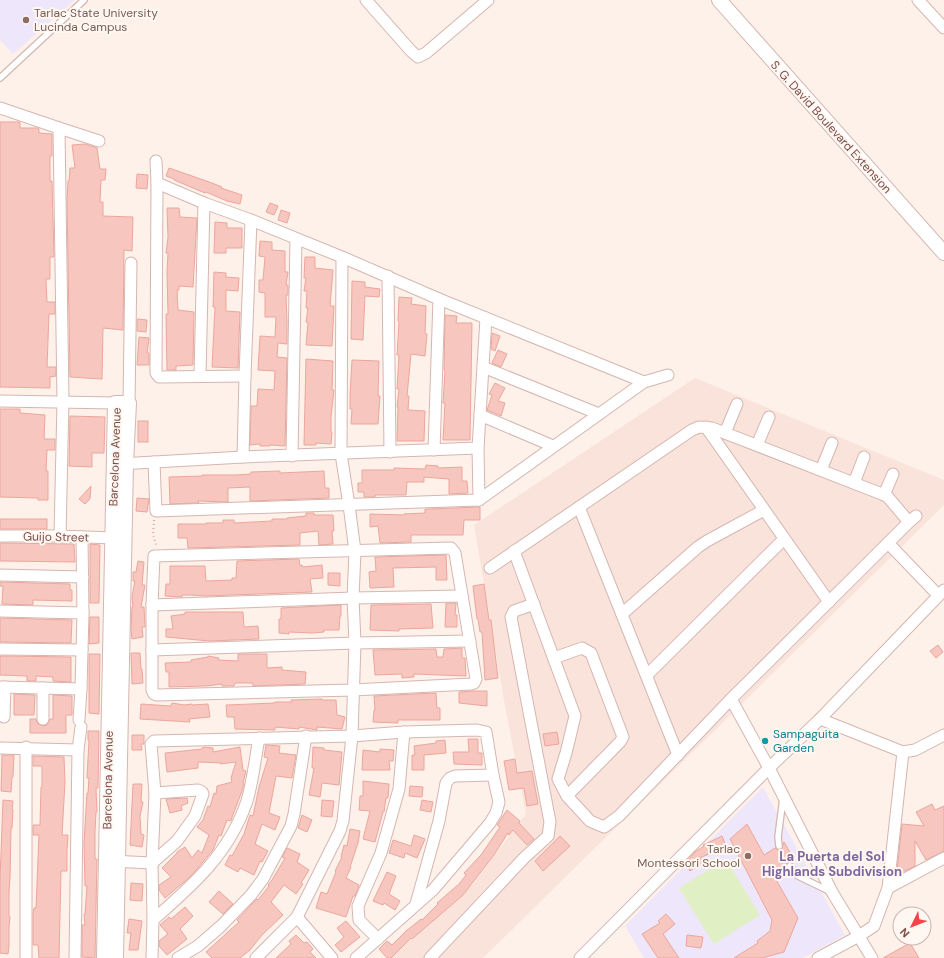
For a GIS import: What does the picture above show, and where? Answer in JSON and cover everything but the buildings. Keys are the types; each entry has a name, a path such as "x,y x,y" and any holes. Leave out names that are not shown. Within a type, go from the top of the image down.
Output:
{"street":[{"path":"366,0 411,52 418,57 426,53 488,0"},
{"name":"S. G. David Boulevard Extension","path":"719,0 944,253"},
{"path":"918,0 944,28"},
{"path":"0,108 99,140"},
{"path":"59,128 63,401 60,536"},
{"path":"156,161 156,373 159,377 245,376"},
{"path":"157,183 342,257 439,299 644,382"},
{"path":"200,376 204,203"},
{"path":"243,457 251,220"},
{"path":"292,456 296,239"},
{"path":"263,956 297,917 340,831 343,821 352,736 355,643 355,551 350,505 341,454 342,257"},
{"path":"0,401 122,403 131,263"},
{"path":"388,276 390,452"},
{"path":"434,450 439,299"},
{"path":"479,500 478,448 486,318"},
{"path":"483,367 599,414"},
{"path":"154,462 156,511 479,500 644,382 668,375"},
{"name":"Barcelona Avenue","path":"104,958 112,862 122,403"},
{"path":"725,433 737,404"},
{"path":"480,415 553,446"},
{"path":"757,445 769,417"},
{"path":"706,427 829,602"},
{"path":"490,568 514,551 692,430 706,427 884,494 913,519 731,699 619,816 604,827 590,822 567,796 558,779 575,716 514,551"},
{"path":"821,470 832,443"},
{"path":"120,464 243,457 478,448"},
{"path":"854,483 864,457"},
{"name":"Barcelona Avenue","path":"116,958 112,862 113,538 120,464"},
{"path":"884,494 893,474"},
{"path":"580,507 678,755"},
{"path":"622,614 707,540 764,510"},
{"name":"Guijo Street","path":"0,536 113,538"},
{"path":"75,958 78,750 83,613 82,537"},
{"path":"646,675 784,539"},
{"path":"580,958 769,768 820,719 941,593 888,544"},
{"path":"451,548 455,553 470,641 476,679 474,683 353,690 154,694 152,690 152,605 154,556 355,551 451,548"},
{"path":"0,575 83,577"},
{"path":"152,605 462,596"},
{"path":"430,958 524,858 548,836 550,822 511,617 514,611 534,604"},
{"path":"0,611 83,613"},
{"path":"152,650 355,643 470,641"},
{"path":"554,658 582,648 591,653 623,737 620,742 567,796"},
{"path":"0,649 82,650"},
{"path":"4,717 3,687 80,688"},
{"path":"43,688 43,719"},
{"path":"731,699 769,768 832,892 872,958"},
{"path":"820,719 903,752 915,750 944,734"},
{"path":"152,958 152,863 155,793 151,744 154,741 352,736 404,732 477,730 486,732 499,802 496,813 490,823 433,890 356,958"},
{"path":"378,939 359,920 358,906 381,853 399,789 404,732"},
{"path":"178,958 198,946 221,926 251,895 263,879 291,826 306,736"},
{"path":"153,920 198,880 215,861 233,832 247,801 259,738"},
{"path":"0,748 78,750"},
{"path":"26,748 26,958"},
{"path":"818,958 859,936 874,926 888,888 903,752"},
{"path":"416,904 439,821 446,783 450,778 455,776 493,775"},
{"path":"542,784 558,779"},
{"path":"112,862 152,863 177,841 195,816 203,794 198,790 155,793"},
{"path":"888,888 944,858"},
{"path":"297,917 332,958"}],"lane":[{"path":"0,78 84,0"},
{"path":"779,846 778,837 783,796"},
{"path":"790,866 798,876 832,892"}],"path":[{"path":"154,556 158,550 152,534 156,511"}],"shaded area":[{"name":"Tarlac State University Lucinda Campus","path":"0,0 75,0 13,54 0,40"},
{"path":"695,378 944,480 944,505 483,958 390,958 473,884 526,814 505,706 474,525"},
{"name":"Tarlac Montessori School","path":"763,787 845,935 803,958 644,958 625,926"}],"green space":[{"path":"726,859 760,915 714,944 679,888"}],"place":[{"name":"Tarlac State University Lucinda Campus","path":"26,20"},
{"name":"Sampaguita Garden","path":"765,741"},
{"name":"Tarlac Montessori School","path":"748,856"}],"district":[{"name":"La Puerta del Sol Highlands Subdivision","path":"832,864"}]}
